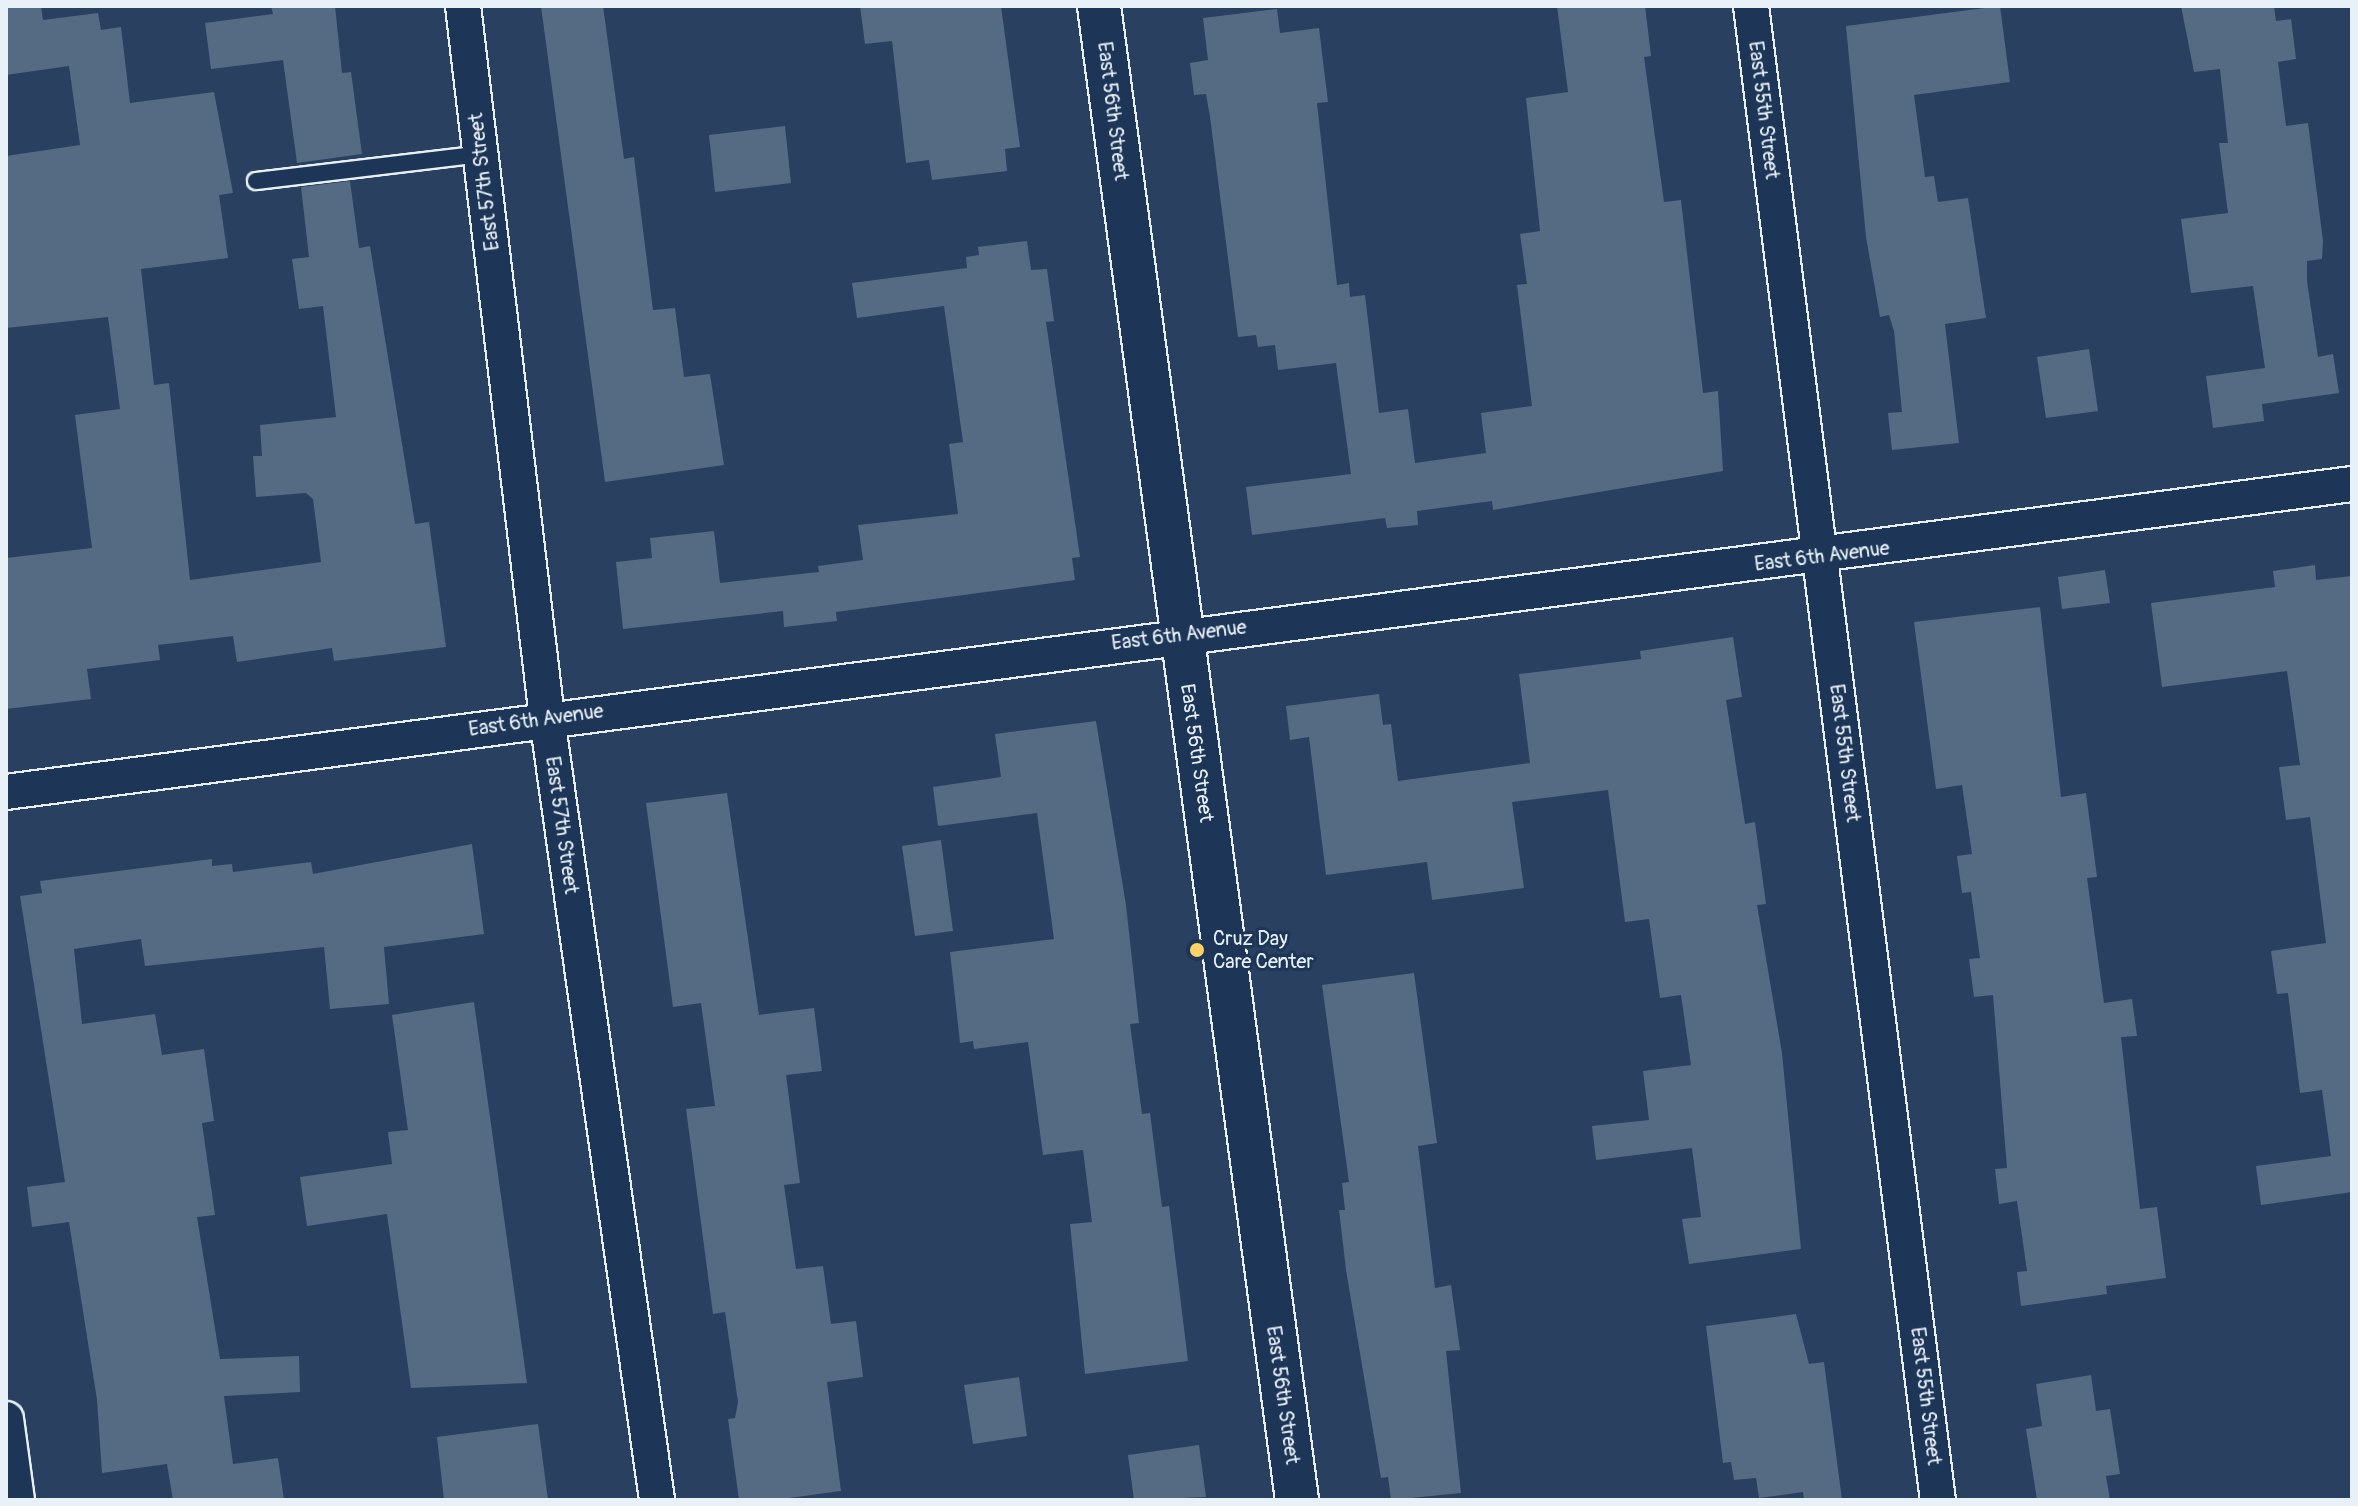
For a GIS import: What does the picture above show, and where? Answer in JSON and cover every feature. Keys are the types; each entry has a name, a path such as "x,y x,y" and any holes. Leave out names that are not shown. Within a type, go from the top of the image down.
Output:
{"street":[{"name":"East 57th Street","path":"463,6 547,718 657,1500"},
{"name":"East 56th Street","path":"1099,6 1297,1500"},
{"name":"East 55th Street","path":"1751,6 1938,1500"},
{"name":"East 6th Avenue","path":"6,792 1180,634 1821,557 2352,484"},
{"path":"6,1419 17,1500"}],"lane":[{"path":"256,181 481,154"}],"building":[{"path":"6,6 41,6 43,20 98,13 101,30 121,27 130,103 214,92 233,193 219,195 228,258 141,269 154,385 169,383 190,580 321,562 313,499 306,493 256,497 253,456 262,456 260,425 336,417 323,306 299,309 292,259 309,257 301,187 350,181 359,248 370,246 415,524 429,522 446,647 334,661 332,648 237,662 233,636 158,645 160,660 87,669 91,699 6,709 6,558 92,548 75,415 120,409 108,317 6,328 6,156 80,145 69,66 6,75"},
{"path":"271,6 335,6 342,73 351,72 362,154 297,163 283,60 211,69 205,23 273,14"},
{"path":"541,6 603,6 624,159 634,157 653,310 675,308 684,377 710,374 724,465 605,482"},
{"path":"860,6 1001,6 1020,147 1005,149 1007,171 932,180 929,160 906,163 892,41 865,44"},
{"path":"1557,6 1645,6 1651,56 1644,57 1664,202 1681,200 1703,393 1718,391 1723,471 1493,510 1492,501 1417,511 1418,525 1387,528 1385,518 1252,535 1246,487 1351,474 1336,363 1278,370 1275,345 1258,347 1256,335 1238,337 1206,94 1194,95 1190,63 1208,60 1203,18 1277,9 1280,33 1319,28 1328,102 1317,103 1337,285 1349,283 1350,297 1365,295 1379,413 1408,409 1415,463 1486,453 1481,413 1532,406 1517,285 1527,284 1520,234 1540,231 1526,98 1568,92"},
{"path":"2000,6 2010,82 1914,95 1925,177 1934,176 1938,202 1968,198 1986,318 1945,324 1959,443 1892,450 1888,413 1902,412 1894,331 1889,315 1880,317 1866,237 1846,26"},
{"path":"2181,6 2274,6 2276,21 2291,19 2296,59 2278,62 2286,126 2308,123 2323,241 2322,259 2307,261 2307,281 2318,357 2333,354 2339,393 2262,404 2264,421 2213,428 2206,376 2265,368 2253,286 2191,293 2181,219 2228,213 2219,143 2228,143 2220,69 2194,72"},
{"path":"785,126 791,183 715,192 709,135"},
{"path":"1027,241 1031,270 1047,269 1054,321 1046,322 1080,557 1072,558 1075,580 836,612 837,621 784,627 783,611 623,629 616,562 652,558 650,538 714,531 720,583 819,572 818,566 863,560 858,525 958,514 949,444 963,442 944,306 857,318 852,283 967,268 966,257 979,255 978,247"},
{"path":"2089,349 2098,411 2046,418 2037,357"},
{"path":"2315,565 2316,580 2352,576 2352,1192 2261,1205 2256,1166 2331,1156 2322,1090 2300,1093 2288,993 2277,994 2271,951 2326,943 2310,817 2286,820 2279,767 2300,765 2287,671 2162,687 2151,603 2275,587 2273,571"},
{"path":"2105,570 2110,603 2062,609 2058,577"},
{"path":"2040,607 2061,797 2086,793 2097,877 2087,878 2104,1003 2132,999 2137,1036 2121,1037 2140,1209 2157,1207 2166,1278 2106,1286 2107,1294 2021,1306 2017,1272 2027,1271 2017,1201 1999,1204 1995,1169 2007,1168 1993,995 1974,997 1969,959 1980,958 1971,892 1962,893 1957,856 1972,854 1962,785 1936,789 1914,622"},
{"path":"1733,637 1742,697 1726,700 1745,824 1755,822 1766,904 1757,905 1782,1053 1801,1249 1689,1264 1682,1219 1701,1217 1692,1148 1596,1160 1592,1126 1649,1120 1643,1071 1691,1065 1681,995 1660,998 1649,919 1625,922 1608,790 1512,802 1524,888 1432,900 1427,862 1326,875 1309,737 1290,740 1286,706 1379,694 1383,725 1391,724 1398,781 1530,763 1519,674 1641,659 1640,651"},
{"path":"1096,721 1126,905 1139,1023 1130,1024 1142,1114 1150,1113 1162,1207 1169,1206 1188,1361 1085,1374 1070,1224 1092,1222 1083,1150 1043,1155 1028,1042 974,1049 973,1041 960,1043 950,952 1054,939 1037,813 938,826 933,787 1001,777 995,734"},
{"path":"727,793 759,1015 814,1008 822,1071 786,1075 800,1183 784,1185 796,1269 823,1266 831,1324 856,1321 863,1377 827,1382 841,1491 774,1500 739,1500 728,1419 735,1418 738,1402 725,1312 713,1314 686,1109 715,1106 701,1003 673,1007 646,803"},
{"path":"941,840 953,931 915,936 902,846"},
{"path":"472,844 484,934 384,947 389,1004 330,1009 324,947 145,966 141,939 74,949 82,1024 155,1014 162,1055 204,1049 214,1121 202,1123 215,1215 197,1217 220,1359 299,1356 300,1392 224,1396 233,1464 278,1458 284,1500 173,1500 167,1464 102,1473 97,1400 69,1222 32,1227 27,1187 65,1182 20,896 42,893 40,881 212,859 212,866 232,864 233,872 311,862 313,874"},
{"path":"1414,973 1437,1143 1418,1146 1435,1288 1451,1285 1460,1350 1446,1351 1461,1493 1391,1500 1388,1477 1381,1478 1346,1270 1339,1210 1345,1210 1342,1183 1349,1182 1322,985"},
{"path":"474,1002 527,1383 411,1388 387,1214 307,1226 300,1177 392,1164 388,1132 408,1130 392,1015"},
{"path":"1796,1314 1809,1364 1824,1362 1842,1500 1804,1500 1803,1492 1759,1498 1756,1478 1734,1480 1731,1462 1723,1463 1706,1326"},
{"path":"2091,1375 2096,1411 2110,1409 2120,1474 2106,1476 2110,1500 2037,1500 2026,1429 2042,1426 2036,1384"},
{"path":"1019,1377 1027,1436 973,1444 964,1385"},
{"path":"538,1424 548,1500 444,1500 437,1437"},
{"path":"1199,1445 1206,1497 1134,1500 1128,1455"}],"place":[{"name":"Cruz Day Care Center","path":"1197,950"}]}
